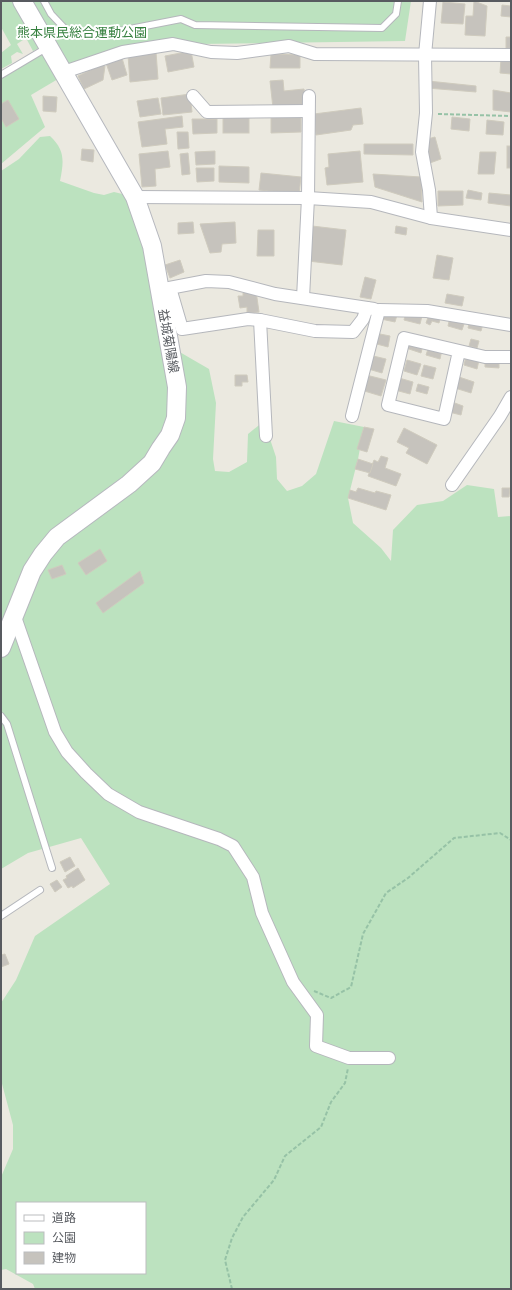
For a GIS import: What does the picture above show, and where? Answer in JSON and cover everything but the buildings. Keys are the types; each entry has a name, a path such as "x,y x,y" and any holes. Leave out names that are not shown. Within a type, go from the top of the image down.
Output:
{"main road":[{"name":"益城菊陽線","path":"1,648 32,571 57,537 129,484 152,463 170,435 176,418 177,387 165,289 135,196 22,1"}],"street":[{"path":"430,1 425,55 426,113 422,152 429,190 431,218"},
{"path":"64,72 123,52 173,44 211,52 237,53 289,46 316,54 511,55"},
{"path":"193,96 207,112 308,111"},
{"path":"303,298 308,198 309,96"},
{"path":"135,196 308,198 371,202 431,218 511,230"},
{"path":"367,308 363,319 353,332 315,331 248,319 182,329 165,289 206,281 221,282 275,294 303,298 367,308 379,310 427,311 511,325"},
{"path":"352,416 379,310"},
{"path":"260,320 266,436"},
{"path":"459,351 444,419 388,405 404,338 485,357 511,357"},
{"path":"452,485 500,416 511,397"},
{"path":"14,614 55,732 67,752 108,794 139,812 219,839 233,846 253,877 262,913 293,982 317,1015 316,1046 349,1058 389,1058"}],"lane":[{"path":"44,1 51,14 70,34 94,36 181,19 194,25 382,28 396,14 398,1"},
{"path":"1,75 49,47"},
{"path":"1,716 7,724 52,868"},
{"path":"1,916 40,890"}],"path":[{"path":"426,113 511,116"},
{"path":"312,990 331,998 351,987 364,934 386,893 408,878 454,838 500,833 511,840"},
{"path":"232,1289 225,1260 232,1238 243,1217 274,1180 285,1156 321,1127 331,1102 346,1083 349,1058"}],"green space":[{"name":"熊本県民総合運動公園","path":"1,1 411,1 405,41 197,44 175,38 124,49 71,68 52,41 33,51 26,38 17,44 23,54 17,52 11,56 12,63 1,69 1,53 11,45 1,27"},
{"name":"熊本県民総合運動公園","path":"42,53 58,79 31,95 45,127 1,164 1,78"},
{"path":"50,136 61,151 63,162 60,181 94,193 104,195 114,192 135,197 171,347 209,369 216,403 213,459 215,471 229,472 247,462 248,434 264,421 276,457 277,479 287,491 302,486 316,474 334,421 364,427 348,498 353,523 381,548 391,561 393,530 417,505 443,501 467,485 494,489 498,517 511,516 511,1289 35,1289 33,1284 6,1269 1,1270 1,1177 13,1149 13,1125 1,1080 1,1003 16,980 35,936 110,884 81,838 28,853 1,869 1,171 19,159 40,137"}]}
